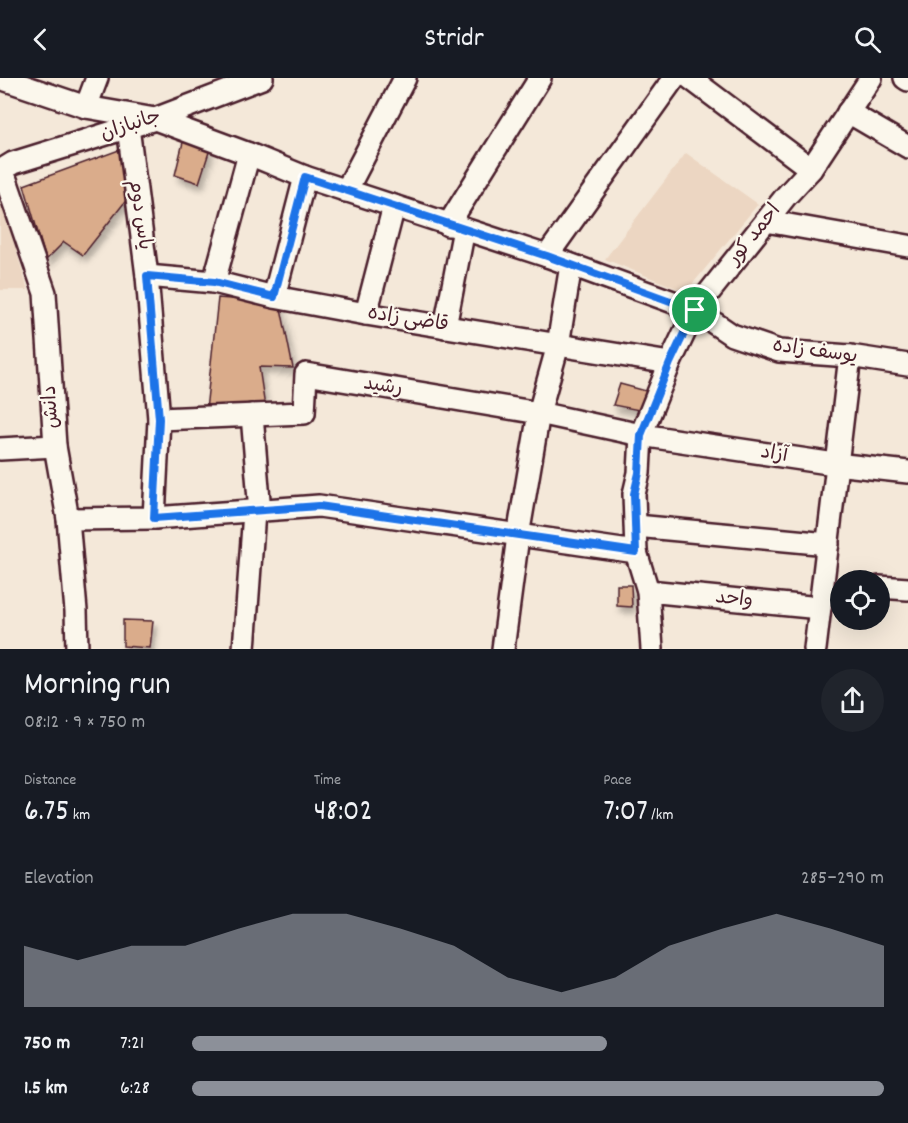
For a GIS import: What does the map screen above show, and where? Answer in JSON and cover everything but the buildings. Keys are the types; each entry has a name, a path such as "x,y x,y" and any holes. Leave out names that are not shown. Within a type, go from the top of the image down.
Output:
{"street":[{"path":"86,107 97,78"},
{"name":"جانبازان","path":"1,171 13,163 155,119 262,78"},
{"path":"346,191 405,78"},
{"path":"445,327 456,227 540,78"},
{"path":"547,256 674,78"},
{"path":"690,78 811,169"},
{"name":"احمد کور","path":"652,649 648,591 636,552 634,494 639,473 641,435 670,363 695,310 811,169 871,78"},
{"name":"یوسف زاده","path":"14,80 86,107 155,119 305,177 547,256 695,310 732,334 779,351 850,356 908,365"},
{"path":"848,112 908,147"},
{"name":"یاس دوم","path":"128,127 147,276 159,419 154,518"},
{"path":"214,282 249,154"},
{"name":"دانش","path":"1,171 45,293 55,446 68,519 77,649"},
{"path":"274,297 305,177"},
{"path":"366,314 394,206"},
{"path":"766,221 908,246"},
{"path":"503,649 518,536 539,412 558,345 571,265"},
{"name":"قاضی زاده","path":"147,276 214,282 274,297 366,314 670,363"},
{"path":"830,570 828,544 835,464 850,356"},
{"name":"رشید","path":"159,419 304,413 306,374 539,412 641,435"},
{"path":"244,649 257,512 252,415"},
{"name":"آزاد","path":"641,435 835,464 908,472"},
{"path":"0,449 55,446"},
{"path":"68,519 154,518 319,506 636,552"},
{"path":"636,526 828,544"},
{"path":"814,649 820,608 830,585"},
{"path":"890,588 908,589"},
{"name":"واحد","path":"648,591 820,608"}],"shaded area":[{"path":"686,153 758,204 686,292 605,259"},
{"path":"0,196 28,290 0,290"}],"route":[{"path":"305,177 547,256 695,310 670,363 641,435 639,473 634,494 636,552 319,506 154,518 159,419 147,276 214,282 274,297 305,177"}]}
